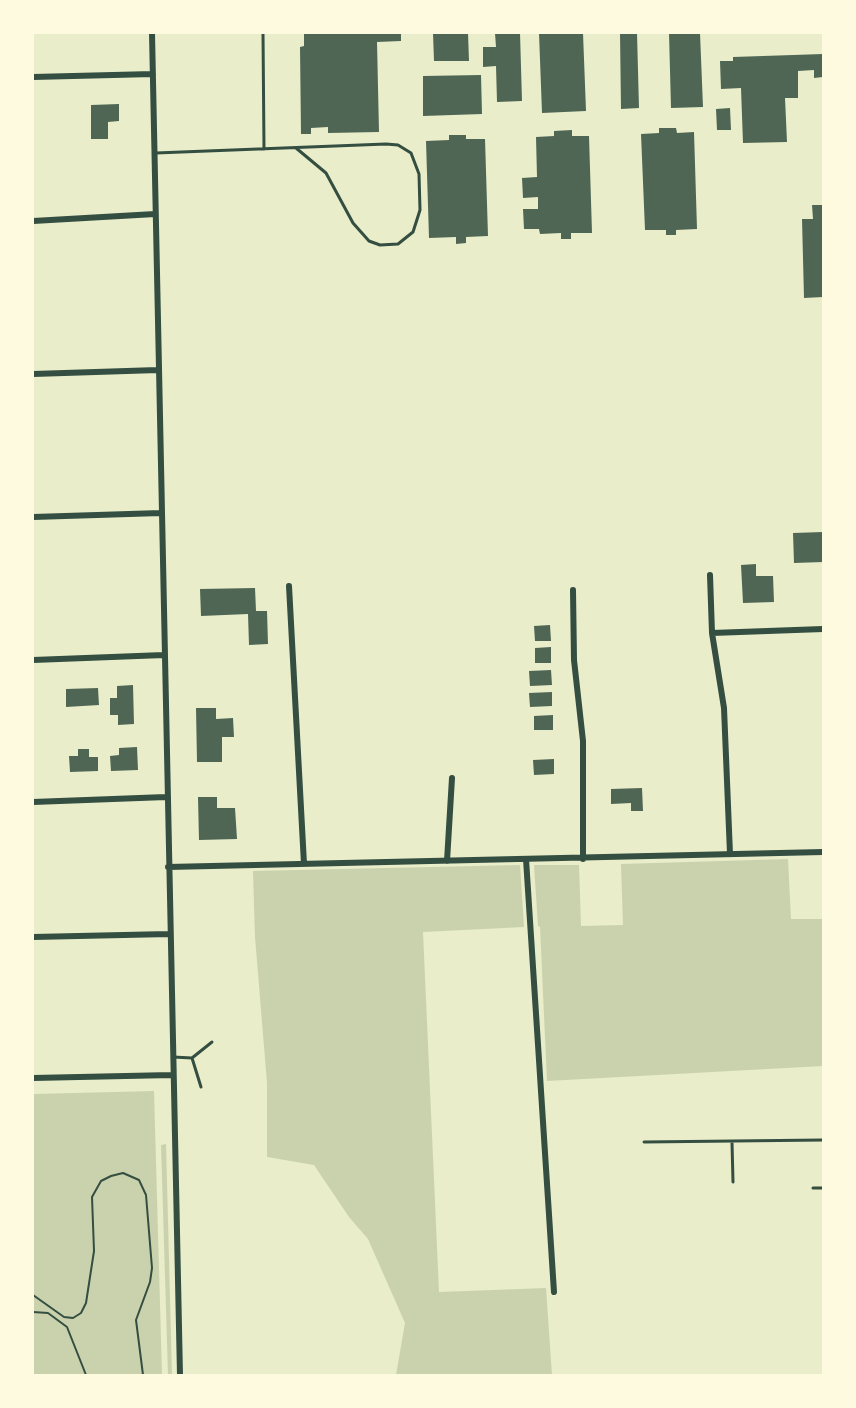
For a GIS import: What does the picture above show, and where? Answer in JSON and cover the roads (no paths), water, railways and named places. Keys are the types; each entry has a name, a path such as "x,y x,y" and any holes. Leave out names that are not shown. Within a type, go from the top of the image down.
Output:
{"street":[{"path":"152,33 171,1056 180,1375"},
{"path":"33,77 153,74"},
{"path":"33,221 155,214"},
{"path":"33,374 159,370"},
{"path":"33,517 161,513"},
{"path":"710,575 712,633 724,708 730,854"},
{"path":"289,586 304,864"},
{"path":"573,590 574,660 583,741 583,859"},
{"path":"712,633 823,629"},
{"path":"33,660 164,655"},
{"path":"447,861 452,778"},
{"path":"33,802 166,797"},
{"path":"168,867 823,852"},
{"path":"526,859 554,1292"},
{"path":"33,937 169,933"},
{"path":"33,1078 172,1075"}],"lane":[{"path":"263,33 264,149"},
{"path":"154,153 386,144 406,148 416,162 419,174 420,210 413,232 398,244 380,245 369,241 353,223 326,173 296,148"},
{"path":"171,1056 192,1058 212,1042"},
{"path":"192,1058 201,1087"},
{"path":"644,1142 823,1140"},
{"path":"732,1142 733,1182"},
{"path":"813,1188 823,1188"}]}
